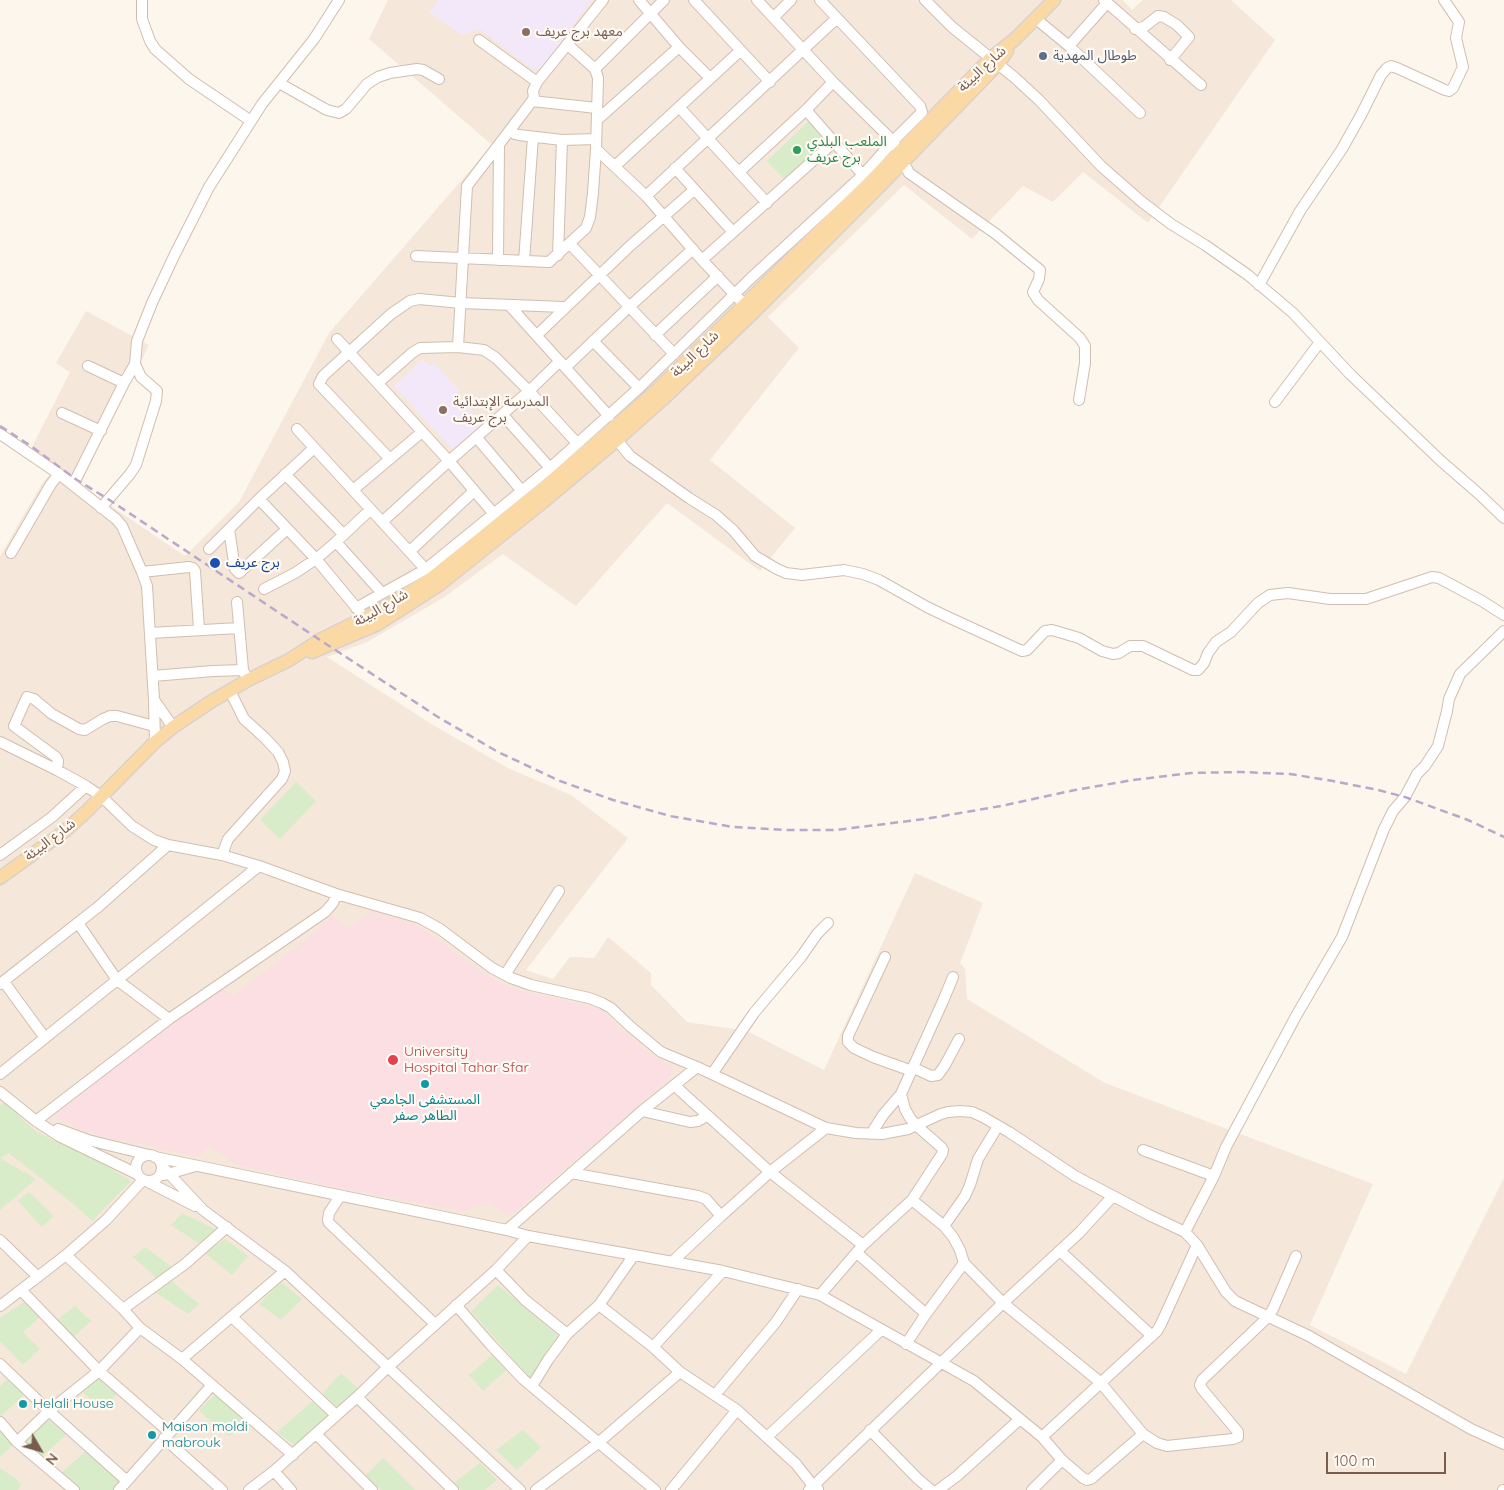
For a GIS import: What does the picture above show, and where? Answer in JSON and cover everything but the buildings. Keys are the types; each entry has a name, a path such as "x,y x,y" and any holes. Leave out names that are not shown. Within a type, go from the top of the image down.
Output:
{"main road":[{"name":"شارع البيئة","path":"290,660 320,640 386,607 432,577 543,502 617,440 662,400 898,151 994,61 1054,0"},
{"name":"شارع البيئة","path":"0,878 64,831 102,796 154,742 173,727 230,691 246,675 330,646 378,624 432,577 536,495 749,309"}],"street":[{"path":"74,485 135,364 137,341 152,303 209,187 251,121 278,83 314,39 339,0"},
{"path":"458,347 467,186 532,102 534,97 532,91 537,82 603,0"},
{"path":"639,0 679,47 710,78"},
{"path":"595,69 664,0"},
{"path":"694,0 770,82"},
{"path":"757,0 898,151 909,173 996,234 1040,270 1039,279 1033,292 1038,300 1080,338 1085,346 1085,363 1079,400"},
{"path":"774,17 791,0"},
{"path":"356,608 382,593 432,577 494,514 609,416 863,176 898,151 922,109 820,0"},
{"path":"925,0 952,27 1039,100 1101,166 1142,202 1171,224 1226,259 1293,313 1350,374 1504,518"},
{"path":"1259,284 1300,211 1342,149 1381,75 1387,68 1392,66 1445,90 1449,91 1453,88 1463,67 1456,38 1459,22 1444,0"},
{"path":"1069,46 1105,1 1170,60 1201,85"},
{"path":"139,2 142,19 150,42 155,49 189,79 251,121"},
{"path":"1135,29 1144,27 1158,16 1164,17 1177,25 1189,37 1170,60"},
{"path":"646,196 837,18"},
{"path":"1036,19 1069,46 1140,114"},
{"path":"479,40 537,82"},
{"path":"416,256 549,262 586,228 589,221 596,144 599,83 598,74 595,69 567,44"},
{"path":"597,120 679,47"},
{"path":"615,166 740,51"},
{"path":"278,83 327,110 339,113 346,109 367,84 378,77 390,73 417,69 439,79"},
{"path":"739,172 806,110 833,82"},
{"path":"532,102 597,108"},
{"path":"679,107 767,203"},
{"path":"806,110 863,176"},
{"path":"510,130 519,136 596,144 749,309"},
{"path":"524,261 533,137"},
{"path":"558,255 562,140"},
{"path":"702,260 834,141"},
{"path":"498,145 498,260"},
{"path":"676,168 733,232"},
{"path":"537,335 564,307 600,276 631,245 694,190"},
{"path":"570,244 674,354"},
{"path":"382,522 529,391 593,341 693,249"},
{"path":"655,335 718,276"},
{"path":"390,459 319,384 321,378 390,314 410,301 419,299 461,303 564,307"},
{"path":"509,305 609,416"},
{"path":"337,339 449,461 494,514"},
{"path":"593,341 639,388"},
{"path":"1275,402 1320,342"},
{"path":"378,383 420,348 458,347 484,350 489,352 529,391 576,443"},
{"path":"102,508 136,465 156,401 157,391 140,377 135,364"},
{"path":"88,366 124,383"},
{"path":"62,413 101,431"},
{"path":"503,415 550,468"},
{"path":"297,429 432,577"},
{"path":"353,490 422,432"},
{"path":"0,434 60,474 116,519 122,526 147,586 153,676 154,742"},
{"path":"477,438 522,491"},
{"path":"617,440 630,456 716,515 733,530 755,556 777,569 802,574 844,570 863,574 879,580 957,622 1022,651 1027,650 1045,631 1052,630 1079,638 1113,654 1119,653 1130,646 1143,646 1197,670 1202,666 1216,642 1231,632 1258,603 1270,595 1288,593 1330,600 1366,599 1432,577 1438,578 1476,598 1504,615"},
{"path":"210,549 259,499 314,448"},
{"path":"11,553 51,484 60,474"},
{"path":"286,474 382,593"},
{"path":"410,551 474,491"},
{"path":"259,499 316,559 365,618"},
{"path":"264,589 295,573 316,559 370,510"},
{"path":"230,529 234,569 239,573 287,529"},
{"path":"142,572 194,568 199,629"},
{"path":"153,676 212,671 246,675 237,602"},
{"path":"150,634 199,629 239,628"},
{"path":"1185,1232 1214,1176 1226,1147 1296,1016 1342,937 1384,829 1394,811 1405,797 1417,774 1425,766 1438,746 1449,699 1460,674 1504,631"},
{"path":"222,855 228,839 282,779 285,771 284,762 278,752 244,719 230,691"},
{"path":"57,770 58,761 56,757 14,726 28,696 52,714 79,729 86,730 110,716 117,716 154,726"},
{"path":"154,700 173,727"},
{"path":"0,742 57,770 102,796 139,831 154,840 168,845 222,855 259,866 336,894 420,918 505,975 531,986 589,998 602,1003 611,1008 662,1052 697,1066 826,1128 882,1134 899,1132 941,1114 960,1111 972,1112 998,1126 1075,1176 1185,1232 1197,1246 1230,1297 1246,1308 1309,1336 1471,1429 1504,1444"},
{"path":"0,855 52,817 86,786"},
{"path":"45,1038 2,983 98,907 168,845"},
{"path":"0,1074 259,866"},
{"path":"505,975 559,891"},
{"path":"36,1121 169,1019 325,912 333,903 336,894"},
{"path":"78,923 117,980 169,1019"},
{"path":"712,1074 754,1013 801,957 817,934 828,923"},
{"path":"885,957 848,1036 848,1042 854,1048 866,1054 931,1076 938,1075 959,1038"},
{"path":"871,1134 882,1115 901,1094 953,977"},
{"path":"507,1230 642,1111 697,1066"},
{"path":"674,1085 770,1172 860,1249 926,1314"},
{"path":"0,1093 59,1136 153,1175 285,1271 520,1490"},
{"path":"820,1295 860,1249 912,1200 940,1159 943,1150 916,1126 905,1109 901,1094"},
{"path":"642,1111 690,1122 698,1121 707,1116"},
{"path":"36,1121 88,1140 152,1156 528,1236 723,1270 820,1295 974,1381 1042,1437 1062,1460 1087,1480 1091,1479 1143,1434"},
{"path":"944,1226 965,1196 978,1159 998,1126"},
{"path":"672,1262 770,1172 826,1128"},
{"path":"1143,1150 1214,1176"},
{"path":"0,1306 66,1255 153,1175 160,1162 152,1156 145,1156 138,1161 136,1170 153,1175 203,1210"},
{"path":"153,1175 198,1166"},
{"path":"571,1173 698,1196 706,1199 721,1216"},
{"path":"340,1196 329,1213 328,1220 330,1223 435,1324"},
{"path":"600,1305 680,1372 737,1410 768,1436 796,1464 814,1489 870,1430 1079,1233 1113,1196"},
{"path":"912,1200 944,1226 956,1244 964,1263 1003,1303 1100,1382 1143,1434 1157,1443 1167,1446 1233,1440 1238,1437 1238,1432 1200,1385 1202,1380 1268,1317 1296,1256"},
{"path":"123,1309 185,1264 227,1228"},
{"path":"249,1490 293,1455 357,1397 388,1366 496,1270 528,1236"},
{"path":"0,1240 38,1277"},
{"path":"1042,1437 1152,1336 1161,1324 1197,1246"},
{"path":"1060,1251 1152,1336"},
{"path":"66,1255 123,1309 140,1328 182,1360 293,1455"},
{"path":"532,1386 567,1334 600,1305 634,1255"},
{"path":"906,1344 964,1263"},
{"path":"496,1270 526,1300 567,1334"},
{"path":"653,1348 723,1270"},
{"path":"182,1360 285,1271"},
{"path":"715,1394 776,1322 798,1289"},
{"path":"21,1290 99,1371 222,1490"},
{"path":"456,1305 504,1359 532,1386 655,1490"},
{"path":"232,1317 336,1415"},
{"path":"17,1442 49,1411 99,1371 140,1328"},
{"path":"768,1436 881,1330"},
{"path":"0,1364 127,1481"},
{"path":"536,1490 598,1443 680,1372"},
{"path":"119,1490 212,1385"},
{"path":"357,1397 453,1490"},
{"path":"671,1490 737,1410"},
{"path":"938,1490 957,1476 1020,1419"},
{"path":"0,1422 17,1442 74,1490"},
{"path":"870,1430 931,1490"},
{"path":"316,1434 372,1490"},
{"path":"1032,1490 1062,1460"},
{"path":"274,1471 291,1490"}],"shaded area":[{"path":"388,0 1123,0 1132,10 1143,0 1231,0 1275,40 1148,223 1083,172 1053,202 1023,186 972,239 904,185 768,317 799,348 710,460 795,528 760,571 667,503 576,606 503,554 443,598 367,642 327,657 433,725 508,768 571,795 628,838 526,970 553,979 570,957 594,958 608,937 651,973 651,985 687,1022 747,1031 824,1070 915,873 983,903 960,963 965,969 967,999 1105,1083 1373,1184 1310,1325 1406,1374 1504,1178 1504,1490 0,1490 0,556 41,485 50,474 27,457 70,372 56,363 86,311 149,345 80,485 185,556 239,502 329,333 492,145 369,39"},
{"name":"معهد برج عريف","path":"439,0 592,0 541,68 532,69 480,29 462,35 429,12"},
{"name":"المدرسة الإبتدائية برج عريف","path":"423,359 430,366 434,363 459,390 456,394 484,427 455,452 394,386"},
{"name":"University Hospital Tahar Sfar","path":"371,911 412,923 482,972 507,986 521,991 598,1008 651,1055 671,1065 672,1074 669,1079 510,1216 487,1202 463,1211 337,1188 236,1164 209,1145 199,1157 100,1136 54,1117 171,1022 222,988 233,996 306,940 332,916 349,929"}],"green space":[{"name":"الملعب البلدي برج عريف","path":"809,121 827,140 785,180 767,161"},
{"path":"296,782 316,801 280,839 260,820"},
{"path":"4,1102 35,1131 107,1166 131,1181 92,1221 9,1153 0,1158 0,1105"},
{"path":"0,1158 36,1179 0,1210"},
{"path":"29,1192 54,1216 42,1227 18,1201"},
{"path":"182,1213 219,1231 203,1246 171,1225"},
{"path":"225,1239 248,1256 232,1275 205,1253"},
{"path":"145,1247 175,1269 159,1280 133,1257"},
{"path":"171,1281 199,1304 188,1314 153,1291"},
{"path":"281,1282 302,1299 281,1320 259,1304"},
{"path":"498,1285 562,1339 533,1382 471,1311"},
{"path":"24,1302 40,1317 23,1332 40,1349 23,1365 0,1341 0,1318"},
{"path":"75,1306 91,1321 73,1337 56,1321"},
{"path":"493,1354 506,1370 483,1391 469,1375"},
{"path":"341,1373 360,1390 342,1407 336,1407 322,1394"},
{"path":"10,1377 24,1395 0,1417 0,1386"},
{"path":"97,1377 118,1393 102,1409 81,1391"},
{"path":"215,1394 247,1422 229,1436 199,1411"},
{"path":"314,1400 327,1414 327,1419 299,1445 294,1445 277,1432"},
{"path":"46,1418 67,1434 40,1458 24,1440"},
{"path":"0,1430 15,1443 0,1457"},
{"path":"523,1430 541,1447 517,1470 496,1450"},
{"path":"86,1451 121,1481 113,1490 79,1490 60,1474"},
{"path":"383,1458 415,1490 381,1490 365,1476"},
{"path":"480,1463 497,1480 485,1490 461,1490 454,1483"},
{"path":"0,1468 16,1479 21,1485 18,1490 0,1490"}],"railway":[{"path":"0,426 77,480 320,640 438,717 498,752 560,781 613,800 670,816 733,827 836,830 925,819 1133,780 1191,773 1241,772 1290,774 1378,790 1405,797 1468,820 1504,837"}],"place":[{"name":"معهد برج عريف","path":"526,32"},
{"name":"طوطال المهدية","path":"1043,56"},
{"name":"الملعب البلدي برج عريف","path":"797,150"},
{"name":"المدرسة الإبتدائية برج عريف","path":"443,410"},
{"name":"برج عريف","path":"215,563"},
{"name":"University Hospital Tahar Sfar","path":"393,1060"},
{"name":"المستشفى الجامعي الطاهر صفر","path":"425,1084"},
{"name":"Helali House","path":"23,1404"},
{"name":"Maison moldi mabrouk","path":"152,1435"}]}
